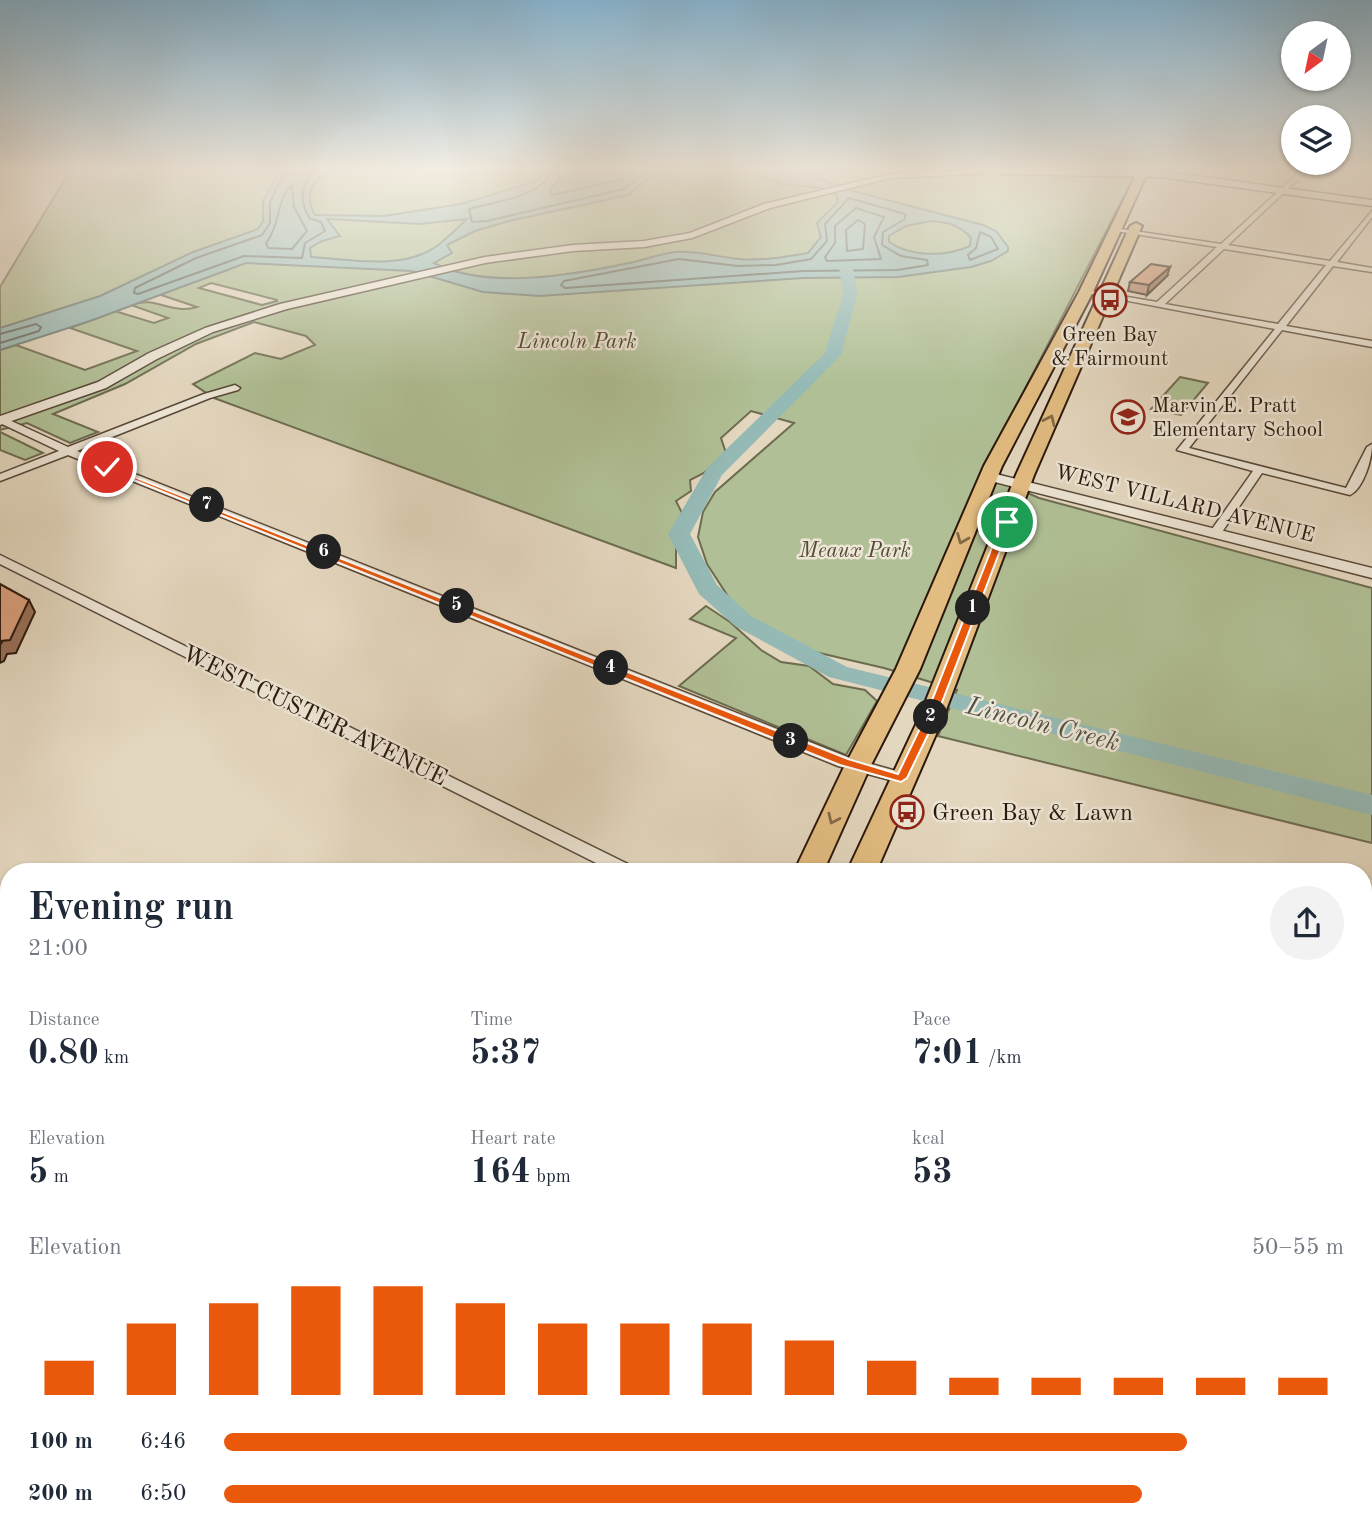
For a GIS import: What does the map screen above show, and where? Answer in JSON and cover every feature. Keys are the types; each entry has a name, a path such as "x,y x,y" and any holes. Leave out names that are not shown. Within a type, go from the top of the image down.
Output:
{"main road":[{"path":"812,863 857,767 908,669 988,476 1110,241"},
{"path":"865,863 901,778 931,718 1022,482 1130,241"},
{"path":"888,710 903,734 917,745"}],"street":[{"path":"1,421 102,385 177,344 229,322 284,306 458,266 530,253 662,241"},
{"path":"1188,241 1372,270"},
{"path":"1160,304 1228,241"},
{"path":"1350,241 1182,450 1350,492 1372,447"},
{"path":"1086,292 1372,344"},
{"path":"0,478 207,396 234,388"},
{"path":"1,421 68,451 857,767 901,778"},
{"path":"1216,532 1259,470"},
{"name":"WEST VILLARD AVENUE","path":"988,476 1022,482 1372,573"},
{"name":"WEST CUSTER AVENUE","path":"0,559 612,863"}],"green space":[{"path":"28,241 1101,241 982,473 1039,498 1372,588 1372,843 938,736 957,690 884,668 815,652 772,634 733,604 707,564 698,537 703,512 715,492 794,423 751,411 721,438 726,453 704,473 690,480 691,491 676,501 682,513 676,531 676,568 214,398 193,384 255,353 281,359 315,345 306,336 254,322 196,344 125,384 53,414 98,432 70,443 27,423 0,430 0,350 16,345 85,370 137,351 70,328 115,311 154,323 168,318 131,305 148,302 179,309 197,307 158,294 225,271 220,270 0,343 0,287","holes":["211,283 277,301 262,305 199,288"]},
{"path":"1180,377 1208,383 1181,415 1151,409"},
{"path":"0,432 43,453 25,460 0,450"},
{"path":"706,606 730,622 761,650 781,662 809,666 833,684 865,690 877,701 846,755 679,686 736,638 690,619"}],"water":[{"path":"225,241 323,241 310,248 311,257 374,262 406,259 421,255 443,241 456,241 447,245 452,253 434,263 479,276 530,278 607,268 675,252 731,258 774,258 808,253 818,241 889,241 898,247 929,254 961,250 970,246 971,241 1003,241 1008,247 1008,251 991,261 971,267 898,277 804,278 539,296 483,292 412,271 246,263 90,321 0,350 0,328 100,296 193,252"}],"building":[{"path":"1151,264 1170,267 1149,285 1130,282"},
{"path":"0,584 29,600 10,640 1,641 0,645"}],"waterway":[{"name":"Lincoln Creek","path":"846,266 850,295 833,355 714,472 679,534 707,589 743,621 838,672 1372,805"}],"place":[{"name":"Green Bay & Fairmount","path":"1110,300"},
{"name":"Marvin E. Pratt Elementary School","path":"1128,417"},
{"name":"Green Bay & Lawn","path":"907,812"}],"route":[{"path":"107,467 844,762 901,778 931,718 1007,522"}],"park label":[{"name":"Lincoln Park","path":"577,341"},
{"name":"Meaux Park","path":"855,550"}]}
